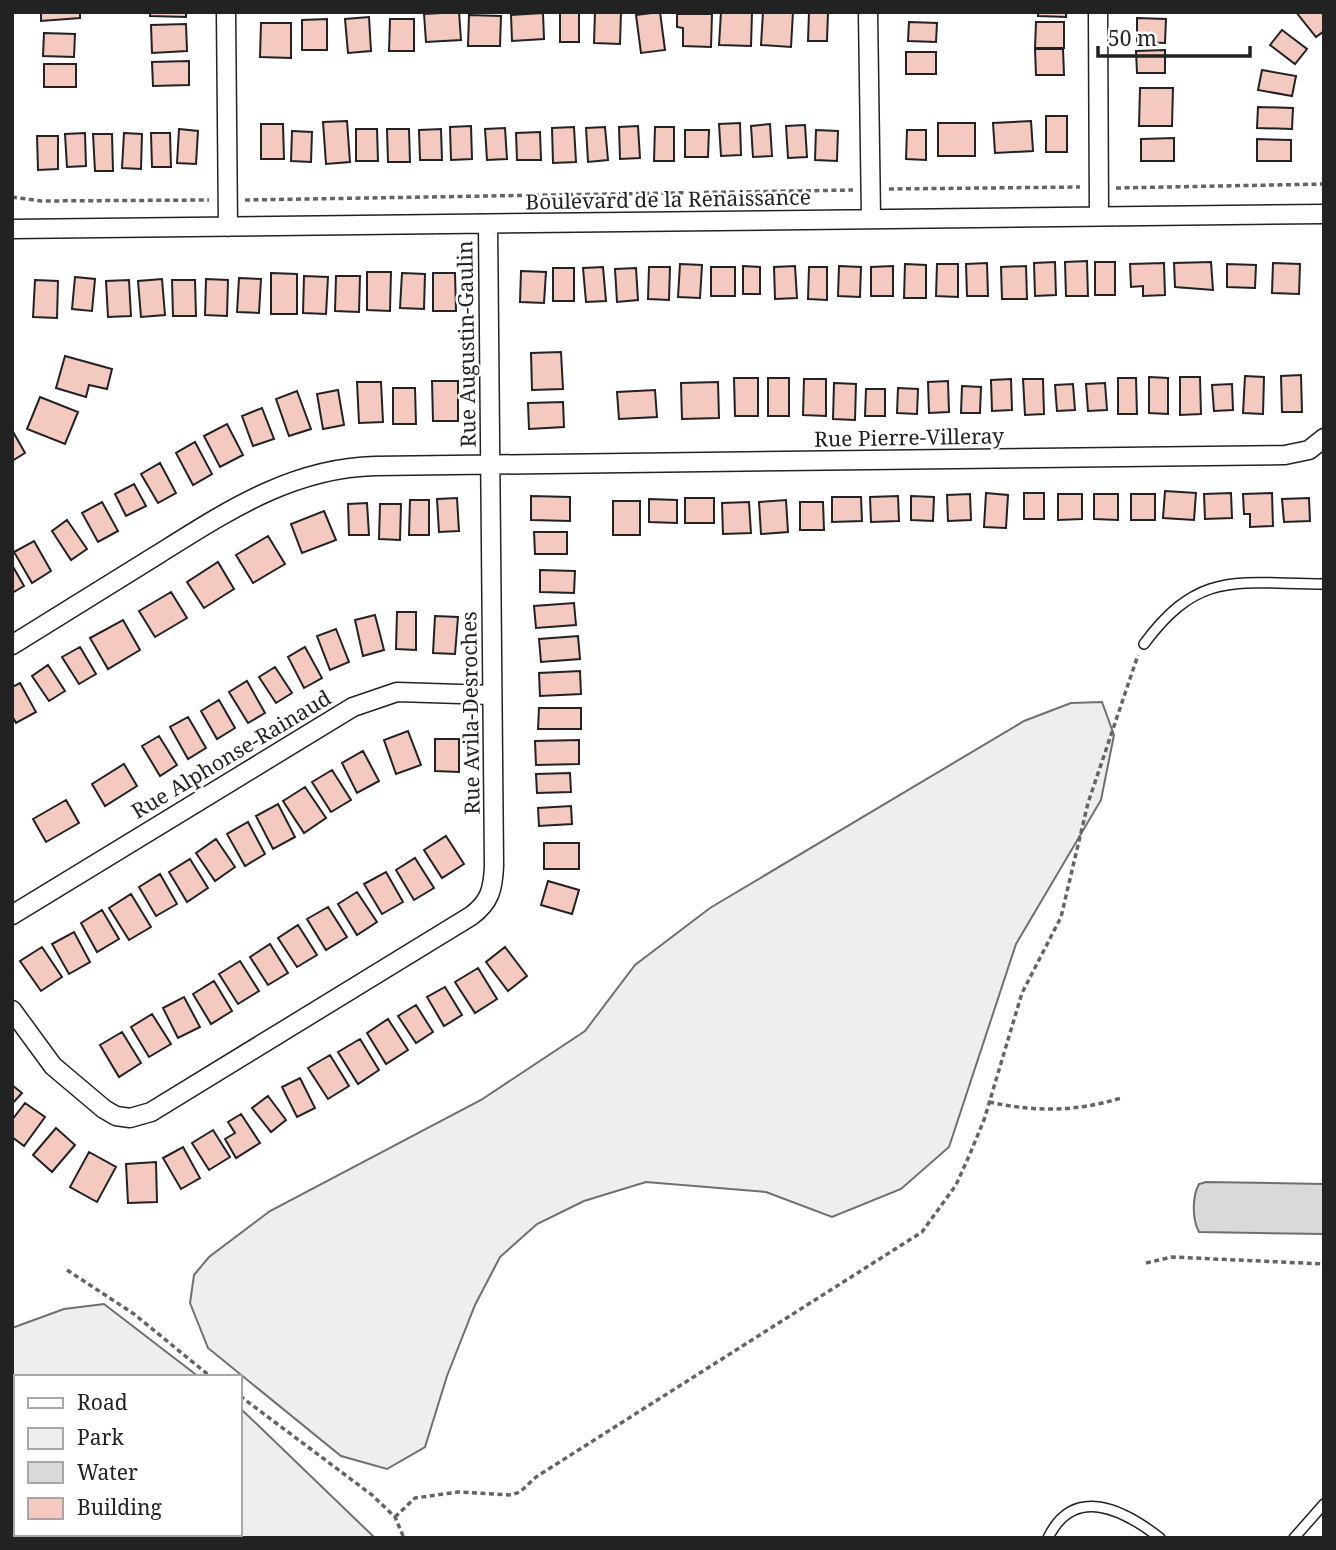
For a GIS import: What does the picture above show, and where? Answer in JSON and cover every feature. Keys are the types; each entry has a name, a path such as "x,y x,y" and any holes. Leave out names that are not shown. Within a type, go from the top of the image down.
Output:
{"street":[{"path":"226,12 228,227"},
{"path":"868,12 872,218"},
{"path":"1098,12 1100,216"},
{"name":"Boulevard de la Renaissance","path":"12,229 1324,214"},
{"name":"Rue Augustin-Gaulin","path":"488,224 490,464"},
{"name":"Rue Pierre-Villeray","path":"490,464 1285,455 1309,450 1324,438"},
{"path":"12,645 238,505 280,484 352,467 490,464"},
{"name":"Rue Avila-Desroches","path":"12,1010 38,1048 69,1081 111,1113 135,1118 150,1112 471,916 487,901 494,882 490,464"},
{"name":"Rue Alphonse-Rainaud","path":"12,915 353,707 397,692 492,695"}],"lane":[{"path":"1144,644 1175,609 1210,586 1324,584"},
{"path":"1294,1538 1324,1504"},
{"path":"1048,1538 1054,1525 1068,1511 1086,1506 1108,1507 1160,1538"}],"path":[{"path":"1125,188 1324,184"},
{"path":"898,189 1075,187"},
{"name":"Boulevard de la Renaissance","path":"254,200 845,190"},
{"path":"12,197 41,201 202,200"},
{"path":"395,1517 415,1497 424,1495 458,1492 500,1496 520,1492 547,1470 905,1245 937,1214 956,1185 989,1102 1022,993 1061,917 1088,803 1144,644"},
{"path":"989,1102 1024,1110 1063,1111 1121,1098"},
{"path":"1146,1263 1172,1257 1265,1259 1324,1264"},
{"path":"67,1270 134,1314 209,1375"},
{"path":"242,1398 372,1495 395,1517 404,1538"}],"green space":[{"path":"1102,702 1114,735 1101,800 1016,944 949,1147 901,1189 832,1217 766,1192 646,1182 584,1201 537,1224 500,1257 475,1305 447,1376 425,1447 387,1469 341,1456 208,1348 190,1303 194,1275 209,1257 270,1211 481,1100 585,1031 635,965 710,908 1024,721 1071,703"},
{"path":"104,1304 196,1375 14,1375 14,1536 242,1536 242,1410 375,1538 12,1538 12,1328 64,1309"}],"water":[{"path":"1199,1184 1324,1184 1324,1234 1199,1232 1194,1215 1194,1201"}],"building":[{"path":"41,12 80,12 80,18 41,21"},
{"path":"150,12 186,12 186,17 150,16"},
{"path":"459,12 461,40 426,42 424,14"},
{"path":"560,12 579,12 579,42 560,42"},
{"path":"595,12 621,12 620,44 594,43"},
{"path":"660,12 665,50 641,53 636,15"},
{"path":"721,12 752,13 751,46 719,45"},
{"path":"763,12 793,12 791,47 761,45"},
{"path":"809,12 828,12 827,41 808,41"},
{"path":"1038,12 1066,12 1066,17 1038,16"},
{"path":"1296,12 1321,12 1324,16 1324,31 1316,37"},
{"path":"543,13 544,39 512,41 511,15"},
{"path":"677,14 712,14 711,47 683,46 683,28 677,27"},
{"path":"469,15 501,16 500,46 468,46"},
{"path":"369,17 371,51 348,53 345,19"},
{"path":"1137,18 1166,19 1165,43 1137,42"},
{"path":"327,19 327,50 302,50 302,20"},
{"path":"390,19 414,19 414,51 389,51"},
{"path":"909,22 937,23 936,42 908,41"},
{"path":"1036,22 1064,22 1064,48 1035,48"},
{"path":"261,23 291,23 291,58 260,57"},
{"path":"186,24 187,51 152,53 151,25"},
{"path":"1282,30 1307,49 1295,64 1270,45"},
{"path":"44,33 75,34 74,57 43,56"},
{"path":"1035,49 1063,49 1064,75 1036,75"},
{"path":"1165,50 1165,73 1137,73 1136,51"},
{"path":"906,52 936,52 936,74 906,74"},
{"path":"189,61 189,85 153,86 152,62"},
{"path":"44,64 76,64 76,87 44,87"},
{"path":"1262,70 1296,76 1292,96 1258,90"},
{"path":"1140,88 1173,88 1172,126 1139,126"},
{"path":"1258,107 1293,108 1292,129 1257,128"},
{"path":"1046,116 1067,116 1067,152 1046,152"},
{"path":"347,121 350,162 326,164 323,122"},
{"path":"1031,121 1033,151 995,153 993,123"},
{"path":"740,123 741,155 721,156 719,124"},
{"path":"938,123 975,123 975,156 938,156"},
{"path":"261,124 283,124 284,159 261,159"},
{"path":"770,124 772,156 753,157 751,126"},
{"path":"805,125 807,157 788,158 786,126"},
{"path":"471,126 472,159 451,160 450,127"},
{"path":"638,126 640,158 620,159 619,127"},
{"path":"574,127 576,162 553,163 552,128"},
{"path":"605,127 608,160 588,162 586,128"},
{"path":"655,127 674,127 674,161 654,161"},
{"path":"505,128 507,159 487,160 485,129"},
{"path":"179,129 198,131 196,164 177,163"},
{"path":"356,129 377,129 378,161 356,161"},
{"path":"387,129 409,129 410,162 388,162"},
{"path":"441,129 442,160 420,160 419,130"},
{"path":"685,130 709,130 708,157 685,157"},
{"path":"816,130 838,131 837,161 815,160"},
{"path":"907,130 926,130 926,160 906,159"},
{"path":"292,131 312,132 311,162 291,161"},
{"path":"540,132 541,160 517,160 516,133"},
{"path":"85,133 86,166 67,167 65,134"},
{"path":"124,133 142,134 141,169 122,168"},
{"path":"151,133 170,133 171,167 152,167"},
{"path":"93,134 112,134 113,171 95,171"},
{"path":"37,136 58,136 58,169 38,170"},
{"path":"1174,138 1174,161 1141,161 1141,139"},
{"path":"1257,139 1291,140 1291,161 1257,161"},
{"path":"1087,261 1088,296 1066,296 1065,262"},
{"path":"1055,262 1056,295 1035,296 1034,263"},
{"path":"1095,262 1115,262 1115,295 1095,295"},
{"path":"1211,262 1213,290 1175,287 1174,263"},
{"path":"987,263 988,296 967,296 966,264"},
{"path":"1164,263 1165,295 1143,296 1143,286 1131,287 1130,264"},
{"path":"1273,263 1300,264 1299,294 1272,293"},
{"path":"680,264 702,265 700,298 678,297"},
{"path":"905,264 926,265 926,298 904,298"},
{"path":"937,264 958,264 958,297 936,296"},
{"path":"1227,264 1256,265 1255,288 1227,287"},
{"path":"743,266 760,267 760,294 743,294"},
{"path":"795,266 797,298 775,299 774,267"},
{"path":"839,266 861,267 860,297 838,296"},
{"path":"893,266 893,296 871,296 871,267"},
{"path":"1026,266 1027,299 1002,299 1001,267"},
{"path":"603,267 606,301 586,302 583,268"},
{"path":"649,267 670,267 669,300 648,299"},
{"path":"711,267 735,267 735,296 711,296"},
{"path":"809,267 827,267 827,300 808,299"},
{"path":"553,268 574,268 574,301 553,301"},
{"path":"636,268 638,300 617,302 615,269"},
{"path":"521,271 546,272 544,303 520,302"},
{"path":"367,272 391,272 390,311 367,310"},
{"path":"271,273 297,274 297,314 271,314"},
{"path":"402,273 425,274 424,309 400,308"},
{"path":"433,273 455,273 456,311 433,311"},
{"path":"304,276 328,277 326,314 303,313"},
{"path":"336,276 360,276 359,312 335,311"},
{"path":"75,277 95,279 92,311 72,309"},
{"path":"239,278 261,279 259,313 237,312"},
{"path":"162,279 165,315 141,317 138,281"},
{"path":"206,279 228,280 227,316 205,315"},
{"path":"35,280 58,281 57,318 33,317"},
{"path":"129,280 131,316 108,317 106,281"},
{"path":"172,280 195,280 196,316 173,316"},
{"path":"561,352 563,389 532,390 531,353"},
{"path":"65,356 112,369 107,389 89,385 86,397 56,388"},
{"path":"1301,375 1302,412 1282,412 1281,376"},
{"path":"1245,376 1264,377 1263,414 1243,413"},
{"path":"1149,377 1168,378 1168,414 1149,413"},
{"path":"1180,377 1200,377 1201,414 1180,415"},
{"path":"734,378 758,378 758,416 735,416"},
{"path":"768,378 789,378 789,416 768,416"},
{"path":"1118,378 1136,378 1137,414 1118,414"},
{"path":"804,379 826,379 826,416 803,415"},
{"path":"1011,379 1012,410 992,411 991,380"},
{"path":"1023,379 1043,379 1044,414 1025,415"},
{"path":"432,381 458,381 458,421 433,421"},
{"path":"948,381 949,412 929,413 928,382"},
{"path":"357,382 381,382 383,422 359,423"},
{"path":"718,382 719,418 682,419 681,383"},
{"path":"834,383 856,384 855,420 833,419"},
{"path":"1105,383 1107,410 1088,411 1086,384"},
{"path":"1073,384 1075,410 1057,411 1055,385"},
{"path":"1232,384 1233,410 1214,411 1212,385"},
{"path":"962,386 981,387 980,413 961,413"},
{"path":"393,388 415,388 416,424 393,424"},
{"path":"898,388 918,389 917,414 897,413"},
{"path":"866,389 885,389 885,416 865,416"},
{"path":"338,390 344,425 323,429 317,394"},
{"path":"655,390 657,417 619,419 617,392"},
{"path":"297,391 311,429 289,436 276,399"},
{"path":"40,397 78,412 65,444 27,429"},
{"path":"563,402 564,427 529,429 528,403"},
{"path":"262,408 274,439 253,446 242,416"},
{"path":"227,424 243,455 220,467 204,436"},
{"path":"12,430 25,453 12,461"},
{"path":"195,442 212,474 193,485 176,453"},
{"path":"160,463 176,493 158,503 141,474"},
{"path":"134,484 146,506 126,516 115,494"},
{"path":"1165,491 1196,493 1194,520 1163,518"},
{"path":"986,493 1008,495 1006,528 984,527"},
{"path":"1024,493 1044,493 1044,519 1024,519"},
{"path":"1231,493 1232,518 1205,519 1204,494"},
{"path":"1272,493 1273,526 1250,527 1250,514 1244,514 1243,494"},
{"path":"970,494 971,520 948,521 947,495"},
{"path":"1058,494 1082,494 1082,519 1058,520"},
{"path":"1094,494 1118,494 1118,520 1094,519"},
{"path":"1131,494 1155,494 1155,520 1131,520"},
{"path":"531,496 570,497 570,521 531,520"},
{"path":"898,496 899,521 871,522 870,497"},
{"path":"911,496 934,497 933,521 911,520"},
{"path":"832,497 861,497 862,521 832,522"},
{"path":"457,498 459,531 439,532 437,499"},
{"path":"685,498 714,498 714,523 685,523"},
{"path":"1309,498 1310,521 1284,522 1282,499"},
{"path":"649,499 677,500 677,523 649,522"},
{"path":"410,500 429,500 429,535 409,535"},
{"path":"786,500 788,532 761,534 759,502"},
{"path":"613,501 640,501 640,535 613,535"},
{"path":"102,502 118,531 98,542 82,513"},
{"path":"749,502 751,533 723,534 722,503"},
{"path":"800,502 823,502 824,530 800,530"},
{"path":"367,503 369,535 349,535 348,504"},
{"path":"380,504 401,504 400,540 379,539"},
{"path":"324,511 336,540 302,553 291,524"},
{"path":"67,520 87,549 71,560 52,531"},
{"path":"534,532 567,532 567,554 535,554"},
{"path":"268,536 285,564 253,583 236,555"},
{"path":"34,541 51,571 32,583 14,552"},
{"path":"218,562 234,589 204,608 187,582"},
{"path":"12,565 24,586 12,593"},
{"path":"540,570 575,571 574,593 540,592"},
{"path":"171,592 187,618 155,637 139,611"},
{"path":"574,603 576,625 536,628 534,606"},
{"path":"397,612 416,612 416,650 396,649"},
{"path":"375,615 384,650 363,656 355,620"},
{"path":"435,616 458,617 455,654 433,653"},
{"path":"123,620 140,650 108,669 90,638"},
{"path":"336,629 349,662 330,670 317,636"},
{"path":"578,636 580,659 541,662 539,639"},
{"path":"80,647 96,674 79,684 62,657"},
{"path":"305,647 322,678 304,688 288,657"},
{"path":"48,665 65,691 49,701 32,676"},
{"path":"275,667 292,693 276,703 259,677"},
{"path":"580,671 581,694 540,696 539,673"},
{"path":"247,681 265,713 248,723 229,692"},
{"path":"20,683 36,712 16,723 12,716 12,687"},
{"path":"219,700 235,728 217,739 201,711"},
{"path":"539,708 581,708 581,729 538,729"},
{"path":"188,717 206,748 188,759 170,727"},
{"path":"408,731 421,765 396,774 384,740"},
{"path":"159,736 177,765 160,776 142,746"},
{"path":"435,739 459,739 459,772 435,771"},
{"path":"579,740 579,764 536,765 535,741"},
{"path":"363,751 379,781 357,793 342,763"},
{"path":"124,764 137,786 105,806 92,784"},
{"path":"332,770 351,800 331,812 312,782"},
{"path":"570,773 571,792 537,793 536,774"},
{"path":"305,787 326,818 304,833 283,801"},
{"path":"66,800 79,823 46,842 33,819"},
{"path":"278,804 295,837 273,849 256,816"},
{"path":"571,806 572,824 539,826 538,808"},
{"path":"248,822 265,854 245,866 227,834"},
{"path":"446,836 464,864 442,878 424,850"},
{"path":"216,839 235,867 215,881 196,853"},
{"path":"544,843 579,843 579,869 544,869"},
{"path":"415,858 434,888 414,900 396,870"},
{"path":"190,859 208,888 187,902 169,872"},
{"path":"386,872 403,902 382,914 364,884"},
{"path":"160,874 177,904 156,916 139,887"},
{"path":"548,881 579,890 572,914 541,905"},
{"path":"357,892 377,922 357,935 338,904"},
{"path":"131,894 151,927 129,940 109,908"},
{"path":"328,907 347,937 326,950 307,919"},
{"path":"102,910 119,939 97,952 81,923"},
{"path":"298,925 317,955 297,967 278,938"},
{"path":"74,932 90,962 69,974 52,944"},
{"path":"270,944 288,973 268,985 250,957"},
{"path":"42,947 62,977 41,991 20,961"},
{"path":"505,947 527,976 508,991 486,962"},
{"path":"240,961 259,991 238,1004 219,974"},
{"path":"478,968 497,999 475,1013 455,982"},
{"path":"214,981 232,1011 211,1024 193,994"},
{"path":"445,987 462,1015 444,1026 427,997"},
{"path":"184,997 200,1027 178,1038 163,1008"},
{"path":"416,1005 433,1032 416,1043 398,1016"},
{"path":"152,1014 171,1044 149,1057 131,1027"},
{"path":"388,1019 408,1050 386,1064 367,1033"},
{"path":"122,1032 141,1063 119,1077 100,1045"},
{"path":"360,1039 379,1070 358,1084 338,1052"},
{"path":"330,1055 349,1086 328,1099 308,1068"},
{"path":"300,1078 315,1108 297,1117 282,1087"},
{"path":"12,1085 22,1093 12,1104"},
{"path":"268,1096 286,1120 271,1132 252,1108"},
{"path":"25,1103 45,1117 24,1146 12,1137 12,1120"},
{"path":"241,1114 260,1143 236,1158 225,1139 235,1133 228,1122"},
{"path":"56,1128 75,1145 52,1172 33,1155"},
{"path":"213,1130 230,1157 209,1170 192,1143"},
{"path":"183,1147 200,1178 181,1189 163,1158"},
{"path":"89,1152 116,1167 97,1202 70,1187"},
{"path":"156,1162 157,1202 128,1203 126,1164"}]}
